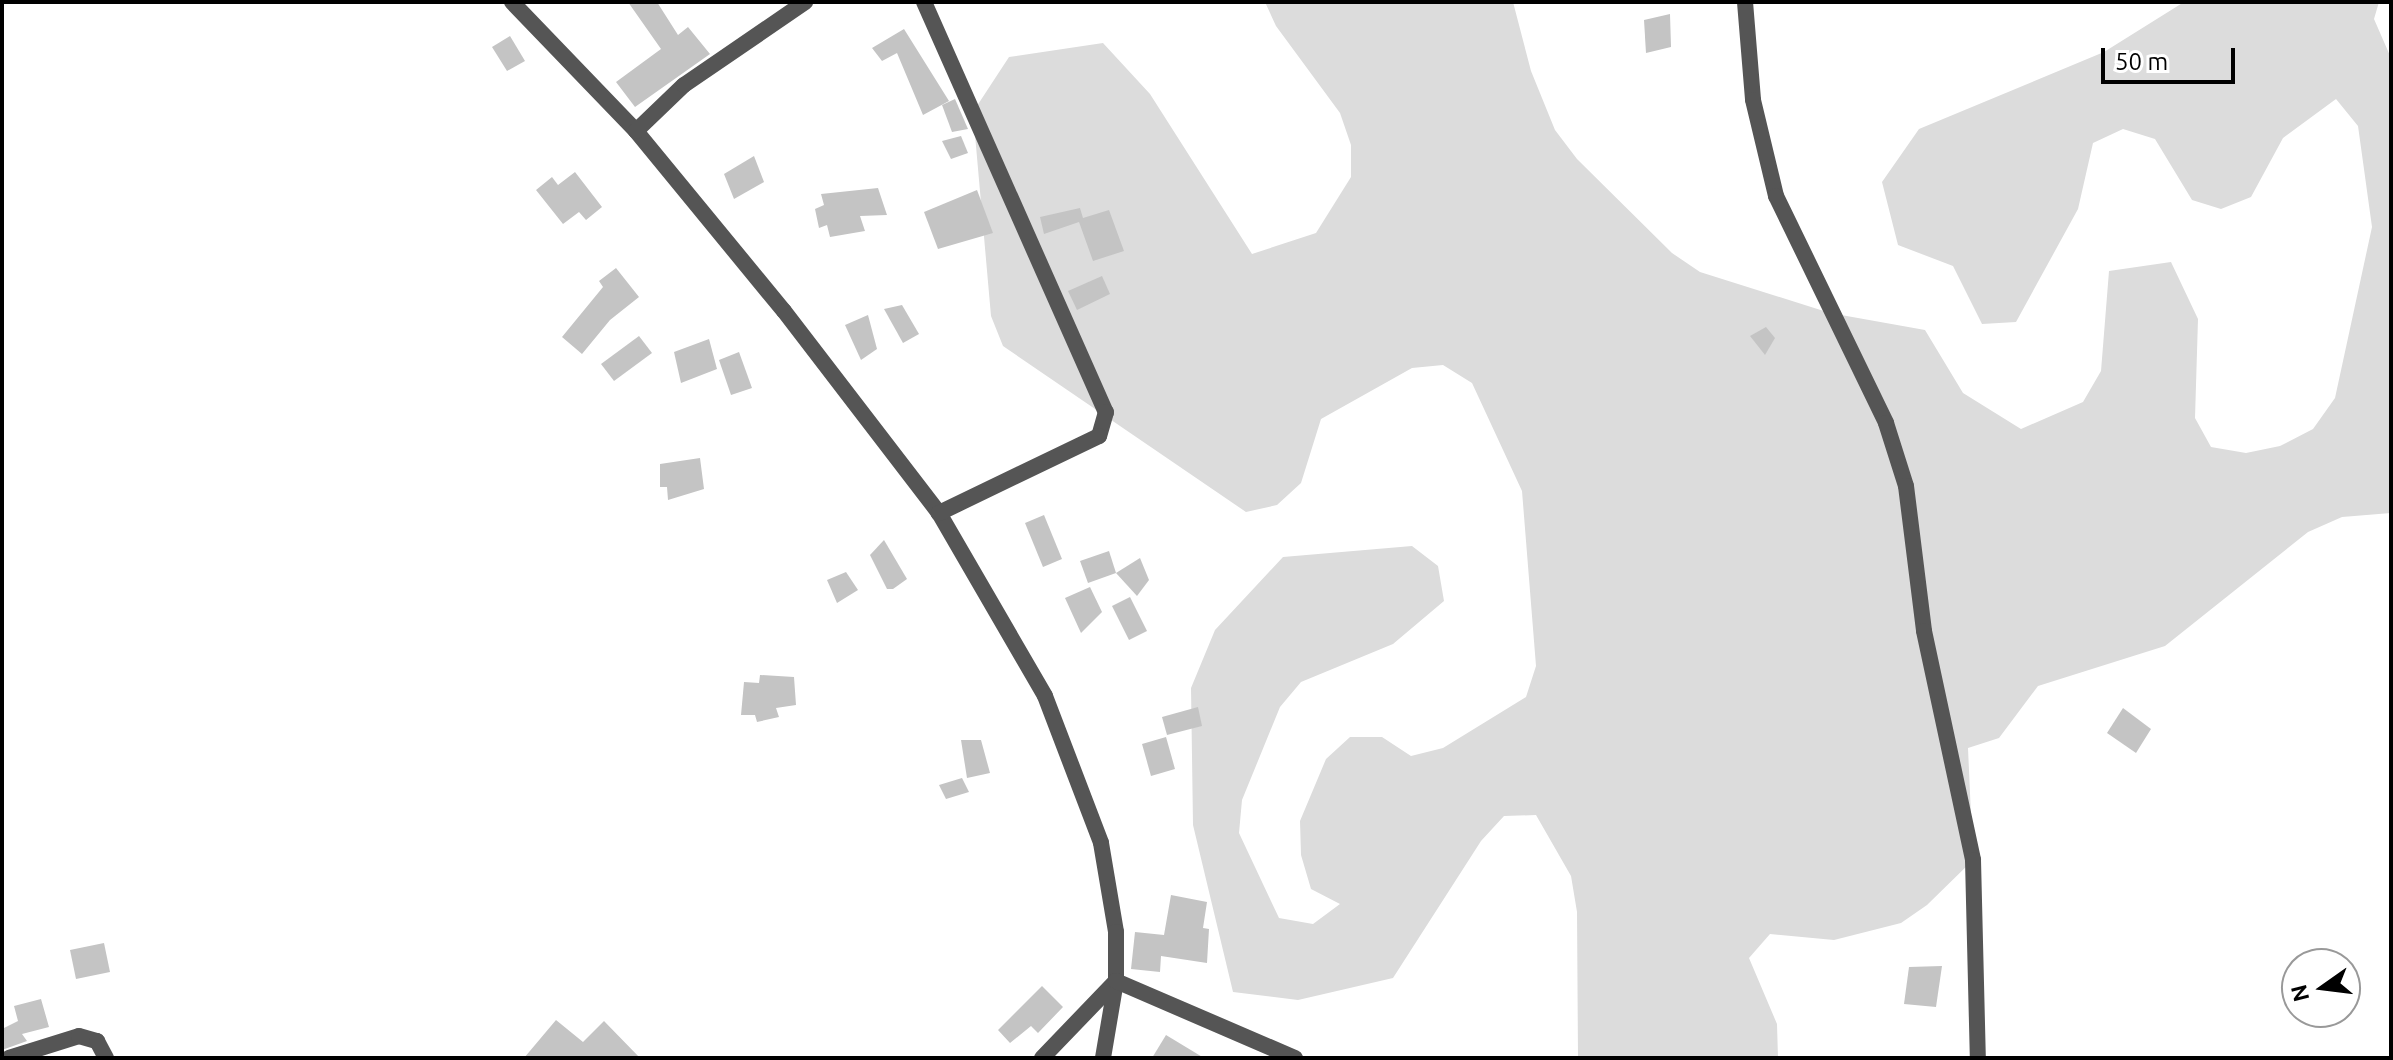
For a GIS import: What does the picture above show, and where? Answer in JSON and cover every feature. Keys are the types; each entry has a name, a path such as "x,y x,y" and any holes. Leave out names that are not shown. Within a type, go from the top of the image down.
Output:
{"street":[{"path":"512,2 636,131 784,311 939,513 1045,696 1101,843 1116,932 1116,981 1103,1058"},
{"path":"636,131 684,85 805,2"},
{"path":"924,2 1106,412 1099,436 939,513"},
{"path":"1745,2 1743,32 1753,100 1776,196 1886,423 1906,486 1924,631 1973,860 1978,1058"},
{"path":"1042,1058 1116,981"},
{"path":"1116,981 1295,1058"},
{"path":"9,1058 79,1036 97,1041 106,1058"}],"shaded area":[{"path":"1265,2 1513,2 1531,71 1555,130 1577,159 1672,253 1700,272 1830,313 1925,330 1963,393 2021,429 2083,402 2101,371 2109,271 2171,262 2198,319 2195,418 2211,447 2246,453 2280,446 2313,429 2335,398 2372,227 2358,126 2336,99 2283,138 2251,197 2221,209 2192,200 2155,139 2123,129 2093,143 2078,209 2016,322 1982,324 1953,266 1898,245 1882,182 1919,129 2104,52 2184,2 2379,2 2374,19 2391,58 2391,513 2342,517 2308,532 2165,646 2038,686 1999,738 1968,748 1973,860 1927,905 1901,923 1834,940 1770,934 1749,958 1777,1024 1778,1058 1578,1058 1577,912 1571,876 1536,815 1504,816 1481,841 1393,978 1298,1000 1233,992 1193,825 1191,688 1215,630 1283,557 1412,546 1438,566 1444,601 1393,644 1301,682 1280,707 1242,800 1239,833 1279,918 1313,924 1340,904 1311,889 1301,855 1300,821 1326,759 1350,737 1382,737 1411,756 1443,748 1526,697 1536,666 1522,491 1472,383 1443,365 1412,368 1321,419 1301,483 1277,505 1246,512 1003,346 991,316 973,112 1009,57 1103,43 1150,94 1252,254 1316,233 1351,177 1351,145 1340,113 1276,26"}],"building":[{"path":"628,2 657,2 678,35 688,27 710,54 635,107 616,82 661,49"},
{"path":"1670,14 1671,47 1646,53 1644,20"},
{"path":"904,29 949,101 923,115 897,53 882,61 872,48"},
{"path":"510,36 525,61 507,71 492,47"},
{"path":"955,99 968,129 952,132 942,105"},
{"path":"961,136 968,153 951,159 942,141"},
{"path":"754,156 764,182 734,199 724,174"},
{"path":"575,172 602,207 586,220 579,212 563,224 536,190 552,177 558,185"},
{"path":"878,188 887,215 860,216 865,231 830,237 827,225 819,228 815,209 824,205 821,194"},
{"path":"977,190 993,233 938,249 924,212"},
{"path":"1080,208 1083,218 1109,210 1124,251 1093,261 1079,222 1044,234 1040,217"},
{"path":"616,268 639,297 610,320 582,354 562,337 603,287 599,281"},
{"path":"1102,276 1110,294 1077,310 1068,291"},
{"path":"902,305 919,334 903,343 884,309"},
{"path":"868,315 877,349 861,360 845,325"},
{"path":"1766,327 1775,338 1765,355 1750,336"},
{"path":"639,336 652,353 614,381 601,364"},
{"path":"709,339 717,369 681,383 674,352"},
{"path":"739,352 752,388 731,395 719,360"},
{"path":"700,458 704,489 668,500 667,487 660,487 660,464"},
{"path":"1044,515 1062,559 1043,567 1025,523"},
{"path":"884,540 907,579 893,589 887,589 870,555"},
{"path":"1109,551 1116,573 1088,583 1080,561"},
{"path":"1140,558 1149,580 1137,596 1116,573"},
{"path":"846,572 858,590 837,603 827,580"},
{"path":"1090,587 1102,612 1081,633 1065,598"},
{"path":"1130,597 1147,631 1129,640 1112,606"},
{"path":"760,675 794,677 796,705 776,708 779,717 757,722 755,715 741,715 744,682 759,683"},
{"path":"1198,707 1202,726 1167,735 1162,717"},
{"path":"2123,708 2151,729 2136,753 2107,733"},
{"path":"1166,737 1175,769 1151,776 1142,744"},
{"path":"961,740 981,740 990,773 967,778"},
{"path":"962,778 969,792 946,799 939,785"},
{"path":"1171,895 1207,902 1203,928 1209,929 1207,963 1161,956 1160,972 1131,969 1135,932 1164,935"},
{"path":"104,943 110,972 76,979 70,950"},
{"path":"1942,966 1936,1007 1904,1004 1909,967"},
{"path":"1042,986 1063,1007 1038,1033 1031,1026 1010,1043 998,1030"},
{"path":"41,999 49,1027 22,1034 27,1041 2,1050 2,1029 18,1021 14,1006"},
{"path":"556,1020 583,1042 604,1021 640,1058 524,1058"},
{"path":"1166,1035 1204,1058 1152,1058"}]}
